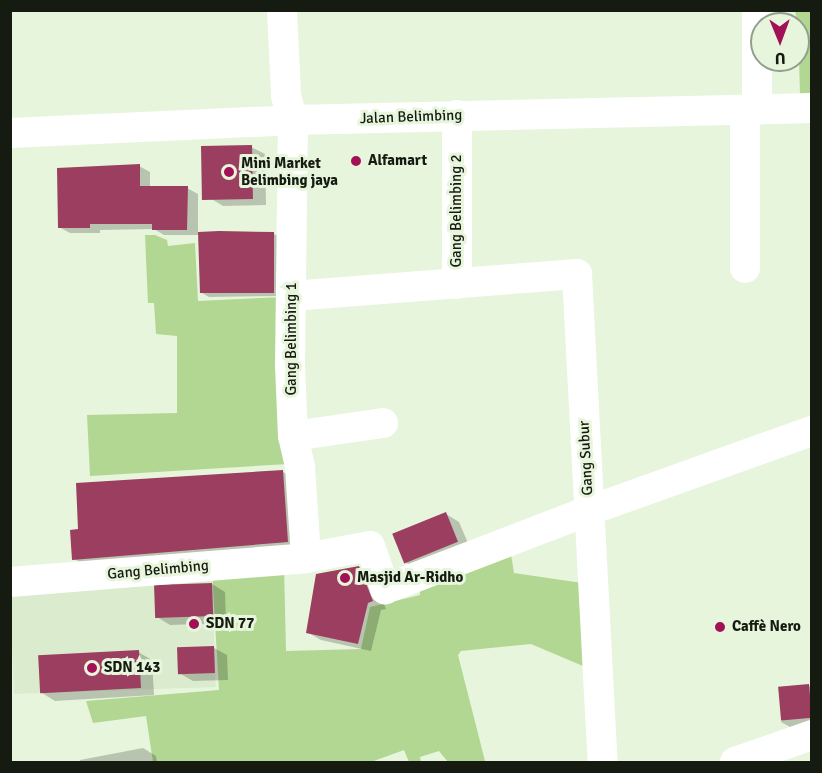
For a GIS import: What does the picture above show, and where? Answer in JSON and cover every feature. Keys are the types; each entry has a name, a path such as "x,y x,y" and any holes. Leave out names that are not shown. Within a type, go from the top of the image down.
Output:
{"street":[{"name":"Gang Belimbing 1","path":"282,10 286,96 293,120 290,366 293,436 300,467 306,558"},
{"path":"745,268 757,10"},
{"name":"Jalan Belimbing","path":"10,133 293,120 812,108"},
{"name":"Gang Belimbing 2","path":"291,296 457,284 457,116"},
{"name":"Gang Subur","path":"457,284 577,274 603,762"},
{"path":"293,436 383,423"},
{"path":"588,511 812,431"},
{"name":"Gang Belimbing","path":"10,582 306,558 370,546 385,589 588,511"},
{"path":"735,762 812,735"}],"shaded area":[{"path":"212,580 216,687 14,694 10,587"}],"green space":[{"path":"811,11 811,93 800,94 799,72 810,72 810,12 795,12"},
{"path":"145,235 155,235 167,240 168,246 195,243 198,301 283,297 288,464 90,476 87,415 177,413 177,336 156,334 154,303 148,303"},
{"path":"509,542 514,573 582,583 590,669 531,644 461,651 458,655 485,761 448,762 439,751 420,757 421,762 409,762 404,750 371,762 153,762 146,716 93,723 86,701 219,690 212,572 284,566 286,651 361,649 370,607 420,595 419,576"}],"building":[{"name":"Mini Market Belimbing jaya","path":"252,145 253,199 202,200 201,146"},
{"path":"140,164 140,186 188,186 187,230 152,230 152,224 90,224 90,228 58,228 57,168"},
{"path":"198,232 274,232 274,293 200,293"},
{"path":"283,470 288,542 72,560 70,530 78,529 76,483"},
{"path":"446,512 458,542 404,563 392,534"},
{"name":"Masjid Ar-Ridho","path":"359,566 373,601 368,603 358,644 306,633 316,574"},
{"path":"212,583 213,616 155,618 154,585"},
{"path":"214,646 215,673 178,674 177,647"},
{"path":"139,650 141,688 40,693 38,655"},
{"path":"809,684 812,718 781,721 778,687"}],"place":[{"name":"Alfamart","path":"356,161"},
{"name":"Mini Market Belimbing jaya","path":"229,172"},
{"name":"Masjid Ar-Ridho","path":"345,578"},
{"name":"SDN 77","path":"194,624"},
{"name":"Caffè Nero","path":"720,627"},
{"name":"SDN 143","path":"92,668"}]}
